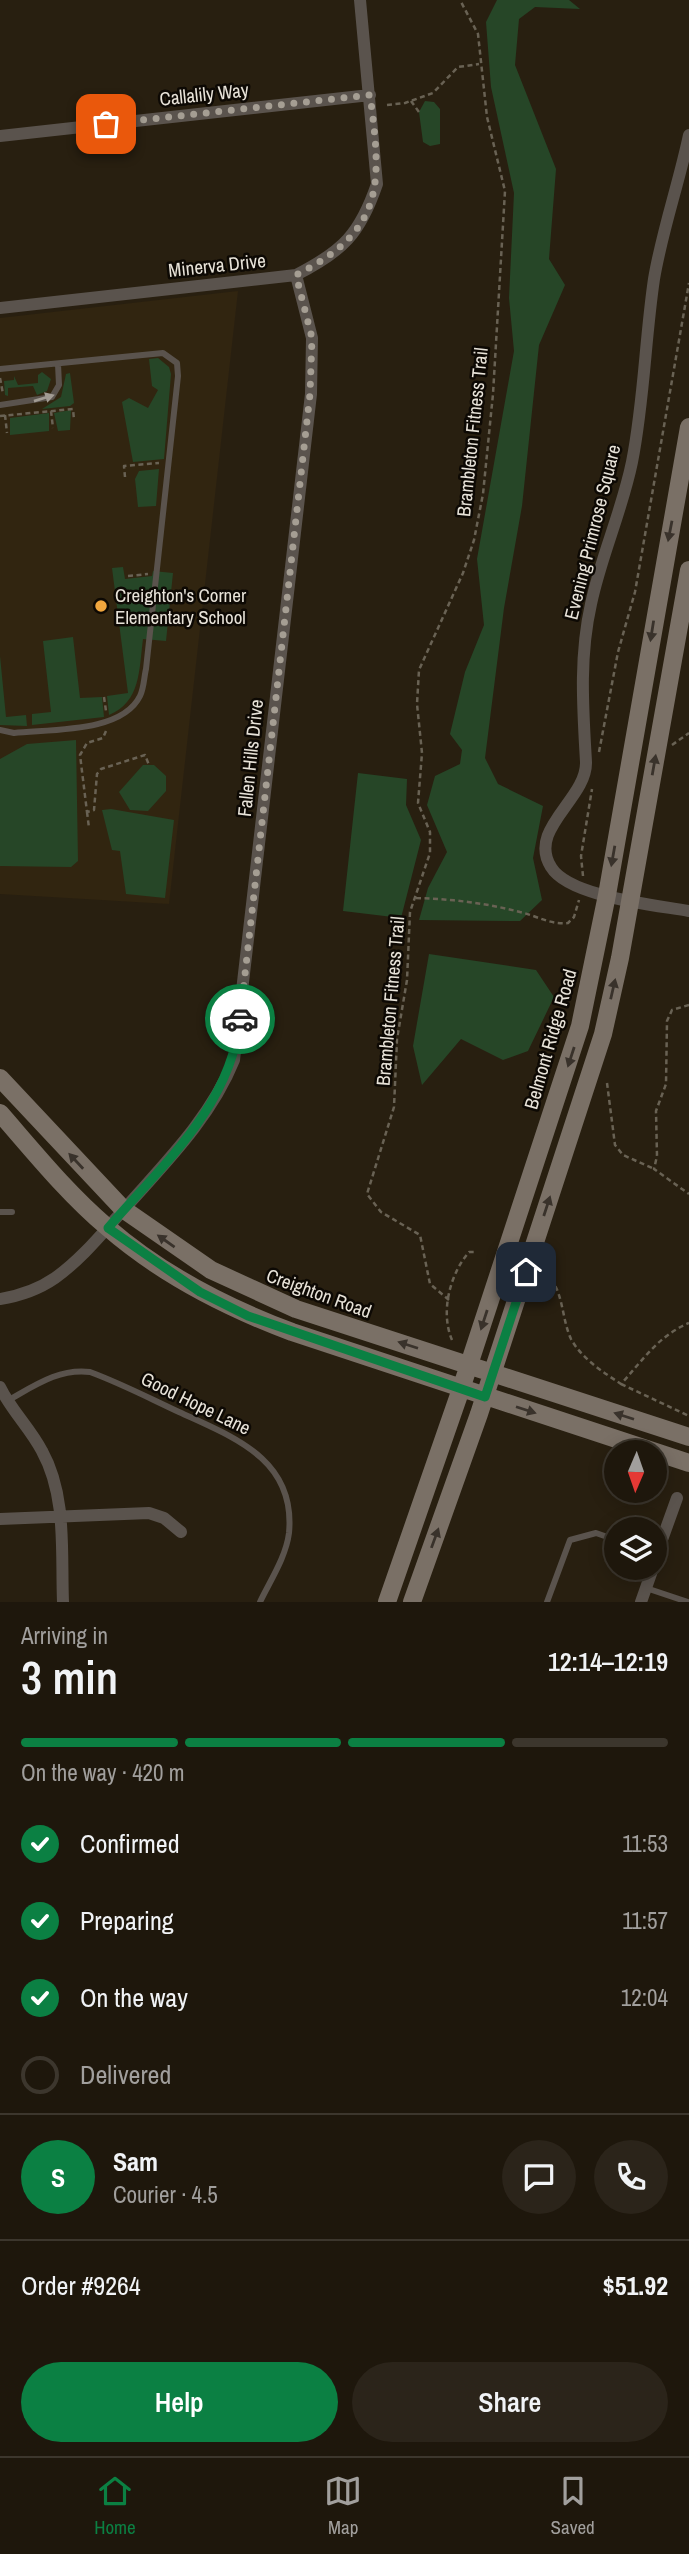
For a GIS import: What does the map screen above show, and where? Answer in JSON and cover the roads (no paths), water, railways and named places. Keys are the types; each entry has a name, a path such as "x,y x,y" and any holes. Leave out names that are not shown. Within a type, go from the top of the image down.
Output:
{"main road":[{"name":"Belmont Ridge Road","path":"387,1602 461,1389 580,1026 682,500 689,427"},
{"path":"412,1602 493,1374 603,1034 630,901 689,570"},
{"name":"Creighton Road","path":"0,1077 123,1209 179,1250 253,1292 296,1309 689,1437"},
{"path":"0,1114 73,1195 108,1228 200,1292 248,1316 689,1463"}],"street":[{"name":"Minerva Drive","path":"0,308 296,275 332,257 354,233 369,208 377,184 360,0"},
{"name":"Callalily Way","path":"0,136 370,95"},
{"name":"Evening Primrose Square","path":"689,135 655,275 640,416 632,464 591,603 584,648 582,701 586,767 578,789 547,837 549,865 559,877 607,895 689,911"},
{"name":"Fallen Hills Drive","path":"0,1299 32,1290 53,1279 108,1228 180,1145 213,1102 234,1059 310,394 312,338 296,275"},
{"path":"0,1387 41,1450 57,1491 63,1602"},
{"path":"667,1524 677,1497"},
{"path":"0,1519 149,1513 164,1518 181,1532"},
{"path":"641,1602 649,1580"}],"lane":[{"path":"0,369 150,352 171,356 177,363 178,376 148,655 140,695 124,716 107,723 14,733 0,730"},
{"path":"0,405 52,397 59,385 58,363"},
{"path":"0,1212 12,1212"},
{"name":"Good Hope Lane","path":"7,1401 60,1374 74,1370 90,1372 246,1443 273,1469 286,1496 289,1512 286,1547 260,1602"},
{"path":"547,1602 570,1540 596,1534 604,1536"},
{"path":"646,1588 688,1602"}],"place":[{"name":"Creighton's Corner Elementary School","path":"101,606"}]}
